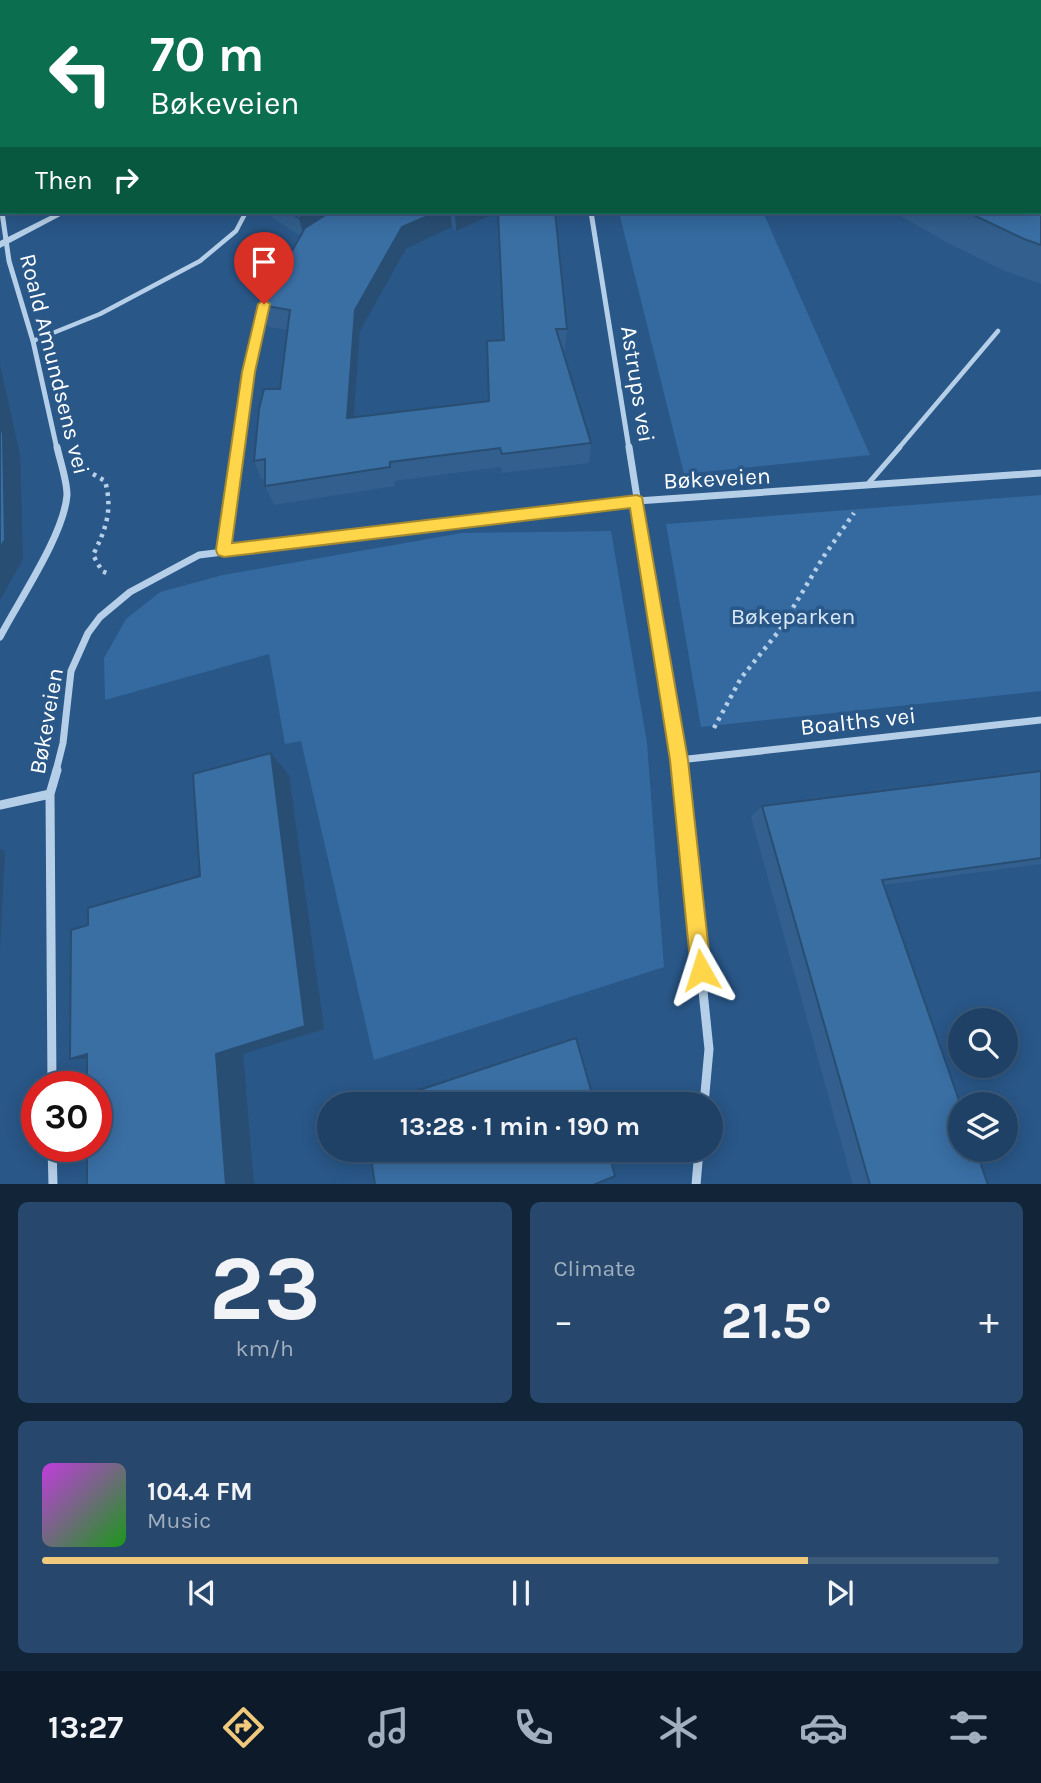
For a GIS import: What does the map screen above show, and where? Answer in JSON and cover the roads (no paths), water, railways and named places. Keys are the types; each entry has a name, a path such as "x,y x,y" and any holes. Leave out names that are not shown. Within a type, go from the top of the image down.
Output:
{"street":[{"name":"Roald Amundsens vei","path":"0,637 66,506 65,481 33,341 3,244 2,214"},
{"path":"3,244 60,214"},
{"name":"Astrups vei","path":"591,214 679,760 709,1049 705,1092"},
{"path":"224,550 254,339 264,304 271,293"},
{"name":"Bøkeveien","path":"50,793 64,737 68,685 78,650 97,622 124,594 160,572 199,555 637,501 1041,473"},
{"name":"Boalths vei","path":"679,760 1041,720"},
{"path":"0,804 50,793 52,1071"},
{"path":"52,1162 53,1184"},
{"path":"696,1184 698,1162"}],"lane":[{"path":"33,341 100,314 200,261 236,231 245,214"},
{"path":"865,487 998,331"}],"park label":[{"name":"Bøkeparken","path":"793,616"}]}
